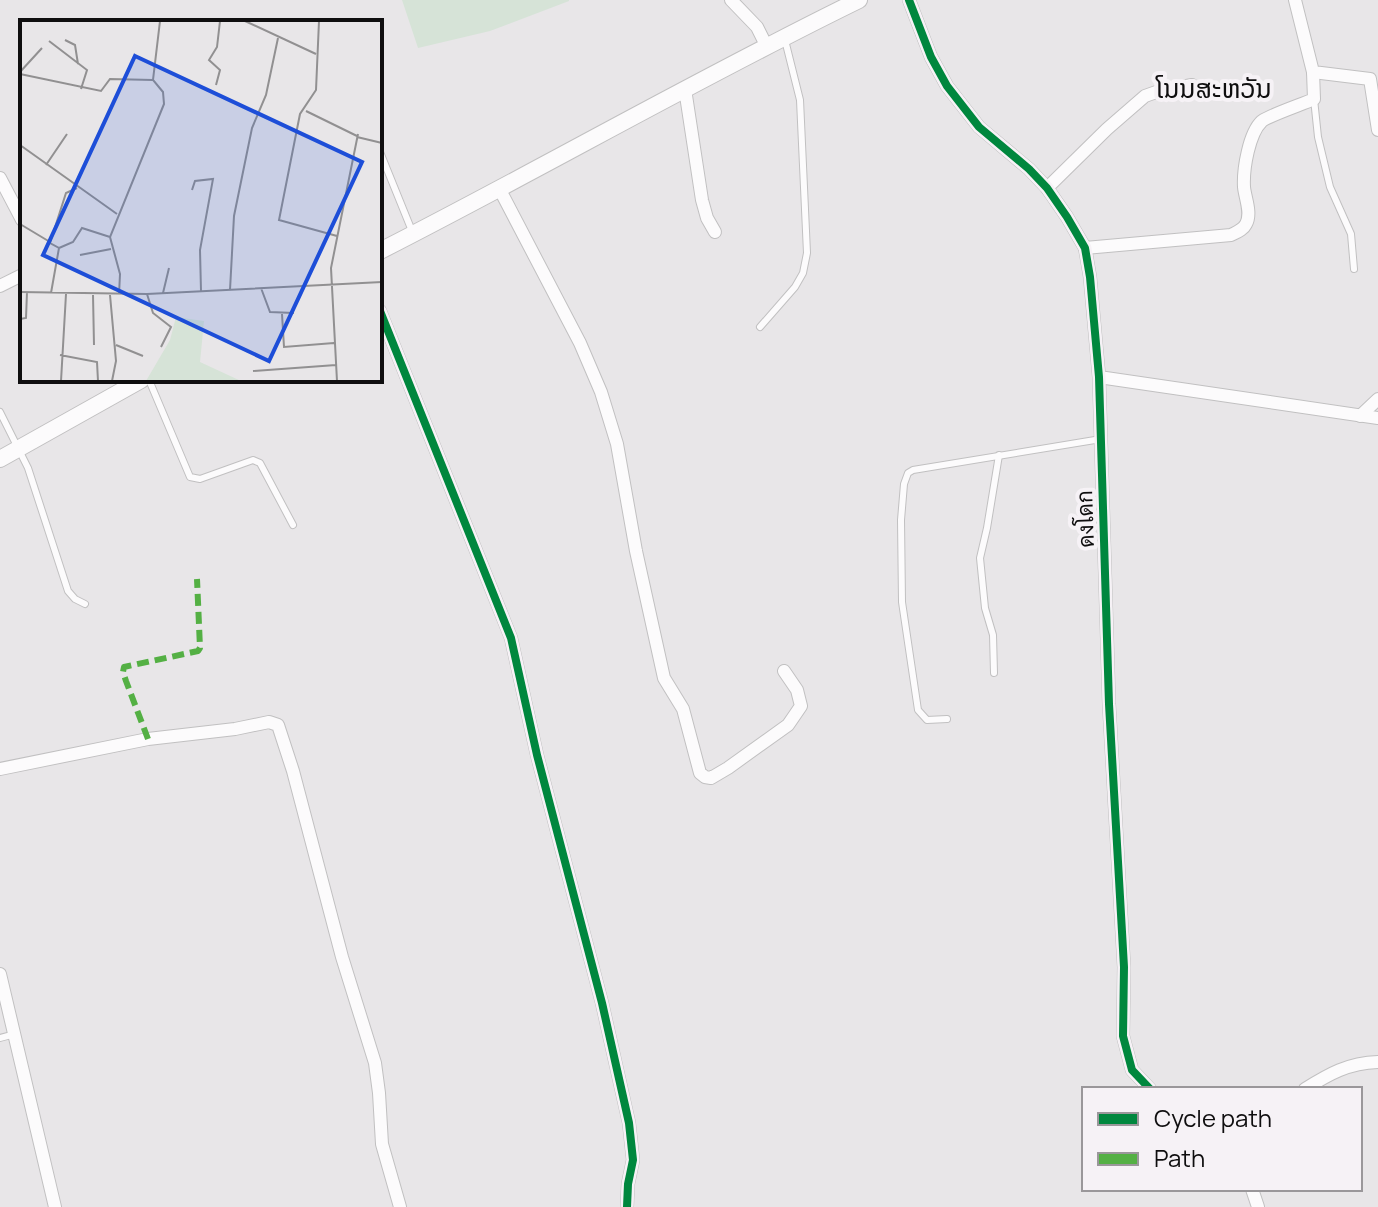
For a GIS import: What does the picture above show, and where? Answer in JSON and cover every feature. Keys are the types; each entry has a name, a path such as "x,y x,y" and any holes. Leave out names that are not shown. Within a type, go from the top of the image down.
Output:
{"street":[{"path":"731,0 757,27 766,45"},
{"path":"382,250 500,190 766,45 859,0"},
{"name":"ดงโดก","path":"909,0 931,57 947,86 979,127 1047,188 1085,248 1099,377 1109,704 1124,967 1123,1036 1132,1070 1148,1087"},
{"path":"1085,248 1231,235 1248,222 1244,164 1261,122 1314,99 1313,72 1295,0"},
{"path":"1313,72 1374,80 1378,130"},
{"path":"1047,188 1145,96 1192,85"},
{"path":"685,89 702,200 715,232"},
{"path":"0,178 20,216"},
{"path":"500,190 580,343 601,392 617,444 636,551 664,678 683,709 697,764 705,777 711,778 728,768 788,725 801,706 797,690 784,671"},
{"path":"0,286 20,276"},
{"path":"382,316 511,638 629,1123 633,1160 627,1207"},
{"path":"1099,377 1378,418"},
{"path":"0,459 137,382"},
{"path":"1360,416 1378,399"},
{"path":"0,769 148,739 269,722 278,725 342,957 375,1063 382,1144 400,1207"},
{"path":"0,974 55,1207"},
{"path":"1309,1087 1345,1067 1378,1062"}],"lane":[{"path":"760,327 795,287 803,273 807,253 800,100 784,36"},
{"path":"1314,99 1318,137 1330,187 1351,234 1354,269"},
{"path":"382,157 413,234"},
{"path":"150,382 190,477 200,479 257,461 293,525"},
{"path":"0,412 28,468 68,591 85,604"},
{"path":"947,719 927,720 918,710 902,602 901,520 908,473 1101,439"},
{"path":"994,673 993,635 985,608 980,558 999,455"},
{"path":"0,1038 15,1034"}],"shaded area":[{"path":"402,0 569,1 490,31 418,48"}],"marked path":[{"path":"148,739 126,681 124,667 198,651 197,579"}],"cycle path":[{"path":"909,0 931,57 947,86 979,127 1047,188 1085,248 1099,377 1109,704 1124,967 1123,1036 1132,1070 1148,1087"},
{"path":"382,316 511,638 629,1123 633,1160 627,1207"}],"district":[{"name":"ໂນນສະຫວັນ","path":"1214,88"}]}
